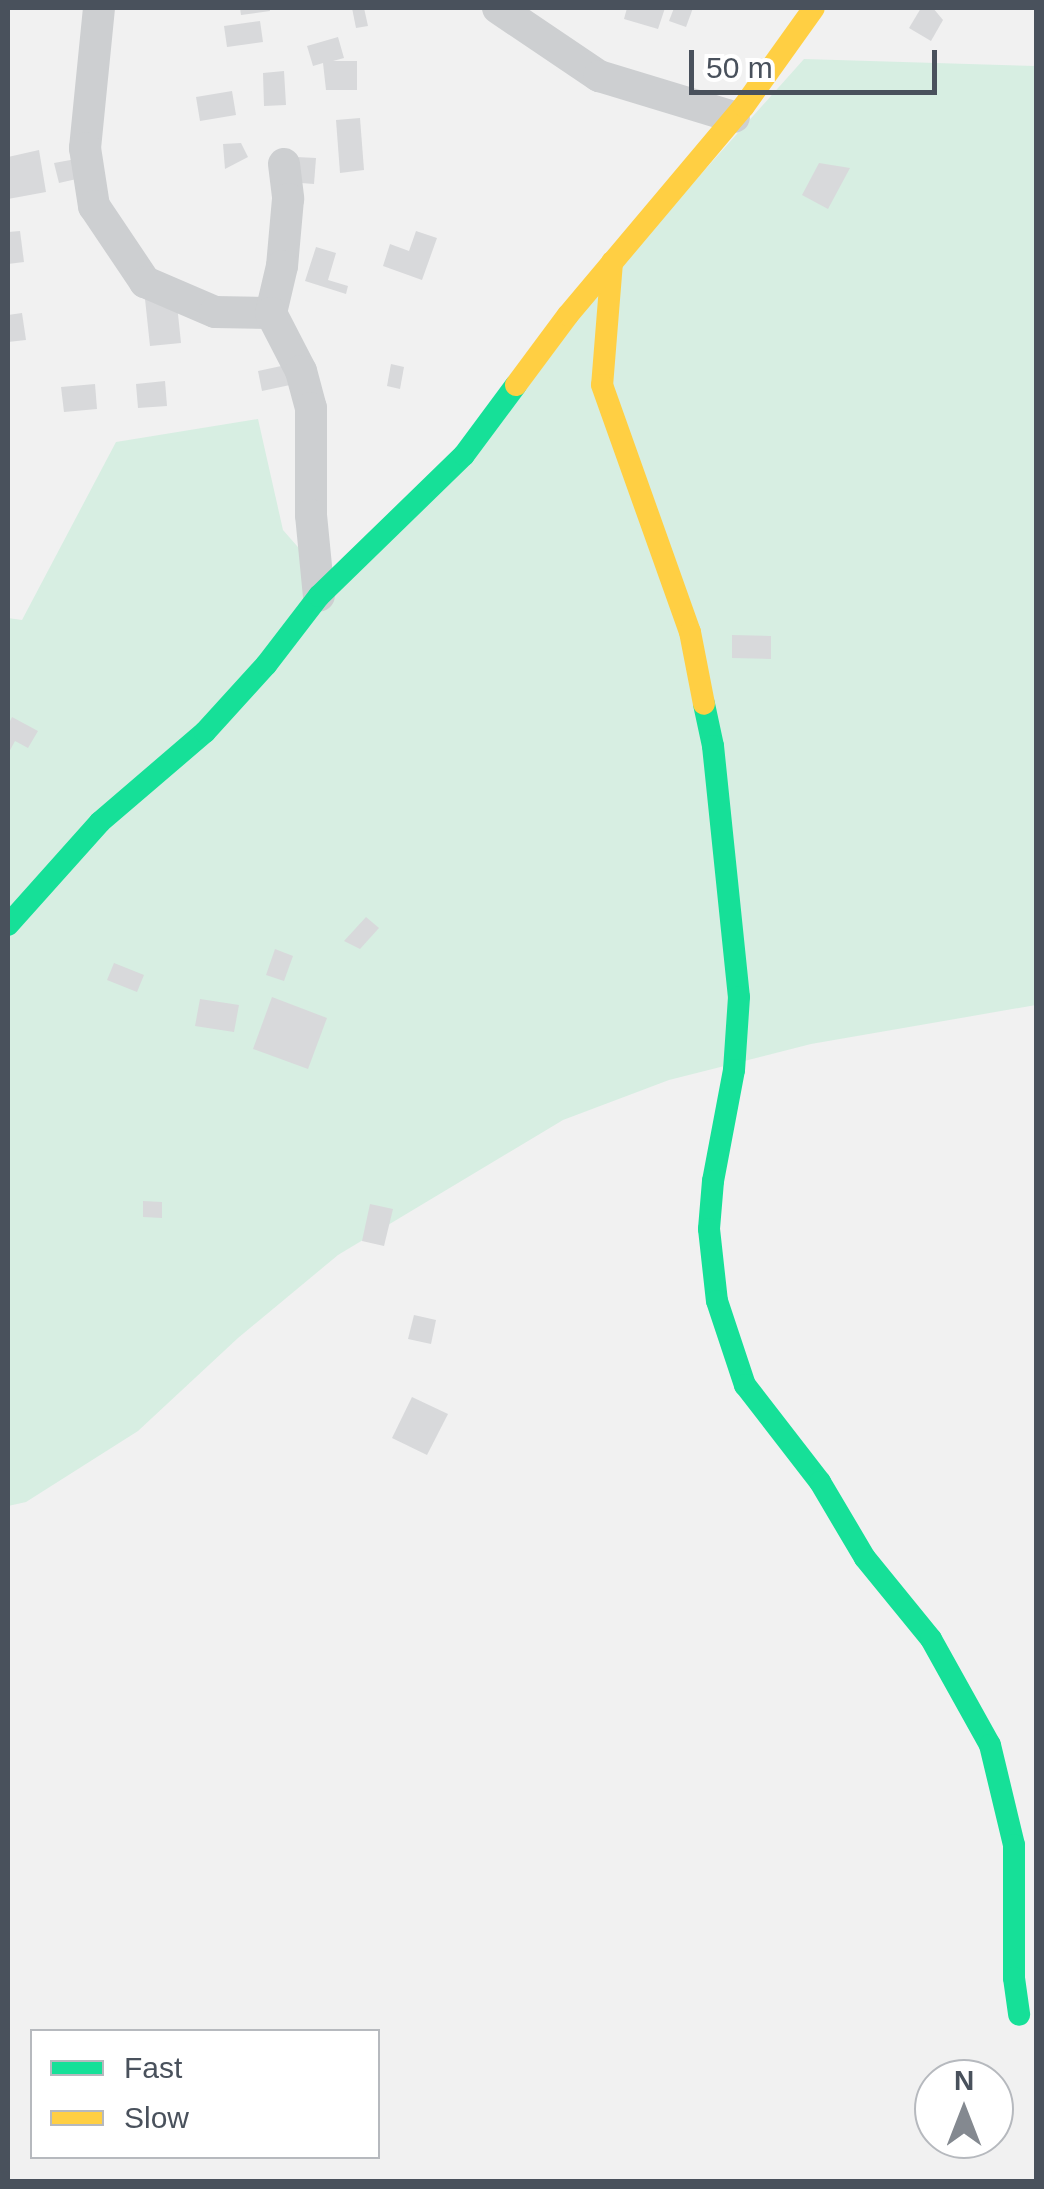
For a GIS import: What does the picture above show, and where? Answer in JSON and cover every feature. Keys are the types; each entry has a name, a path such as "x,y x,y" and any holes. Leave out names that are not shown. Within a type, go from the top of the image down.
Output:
{"street":[{"path":"99,8 85,148 94,206 145,282 216,312 271,314"},
{"path":"498,8 599,76 734,116"},
{"path":"13,913 100,822 205,732 266,666 319,596 464,455 612,262 734,116 814,8"},
{"path":"284,164 288,199 282,266 271,314 301,371 311,408 311,515 319,596"},
{"path":"612,262 602,386 690,632 713,746 739,997 734,1070 713,1181 709,1229 717,1301 745,1385 820,1482 865,1558 931,1639 990,1745 1014,1845 1014,1978 1019,2015"}],"green space":[{"path":"804,59 1036,66 1036,1005 811,1044 669,1080 563,1120 338,1255 238,1338 138,1431 26,1502 8,1506 8,618 22,620 116,442 258,419 283,530 332,586"}],"building":[{"path":"240,8 269,8 270,11 241,15"},
{"path":"352,8 364,8 368,26 356,28"},
{"path":"627,8 665,8 658,29 624,19"},
{"path":"674,8 693,8 686,27 669,21"},
{"path":"921,8 933,8 943,20 931,41 909,28"},
{"path":"260,21 263,42 227,47 224,26"},
{"path":"338,37 344,58 333,61 357,61 357,90 326,90 323,63 313,66 307,46"},
{"path":"284,71 286,105 264,106 263,73"},
{"path":"232,91 236,115 200,121 196,97"},
{"path":"360,118 364,170 340,173 336,120"},
{"path":"241,143 248,157 225,169 223,144"},
{"path":"39,150 46,192 8,199 8,157"},
{"path":"277,156 316,158 314,184 275,181"},
{"path":"76,159 81,178 59,183 54,163"},
{"path":"819,163 850,168 828,209 802,195"},
{"path":"20,231 24,262 8,264 8,232"},
{"path":"416,231 437,238 422,280 383,266 390,244 409,251"},
{"path":"316,247 336,253 328,280 348,286 346,294 305,281"},
{"path":"176,295 181,343 150,346 145,299"},
{"path":"22,313 26,340 8,342 8,315"},
{"path":"391,364 404,367 400,389 387,386"},
{"path":"286,365 290,385 262,391 258,371"},
{"path":"165,381 167,406 138,408 136,384"},
{"path":"95,384 97,409 64,412 61,387"},
{"path":"732,635 771,636 771,659 732,658"},
{"path":"12,717 38,731 28,748 15,741 8,754 8,725"},
{"path":"366,917 379,928 360,949 344,941"},
{"path":"275,949 293,956 284,981 266,975"},
{"path":"114,963 144,975 137,992 107,980"},
{"path":"272,997 327,1018 308,1069 253,1049"},
{"path":"200,999 239,1005 234,1032 195,1026"},
{"path":"143,1201 162,1202 162,1218 143,1217"},
{"path":"370,1204 393,1209 384,1246 362,1241"},
{"path":"414,1315 436,1320 431,1344 408,1339"},
{"path":"412,1397 448,1414 427,1455 392,1438"}],"traffic: fast":[{"path":"8,925 100,822 205,732 266,665 319,596 464,455 516,385"},
{"path":"704,704 713,746 739,997 734,1070 713,1181 709,1229 717,1301 745,1385 820,1482 865,1558 931,1639 990,1745 1014,1845 1014,1978 1019,2015"}],"traffic: slow":[{"path":"516,385 568,315 744,106 814,8"},
{"path":"612,262 602,385 690,632 704,704"}]}
